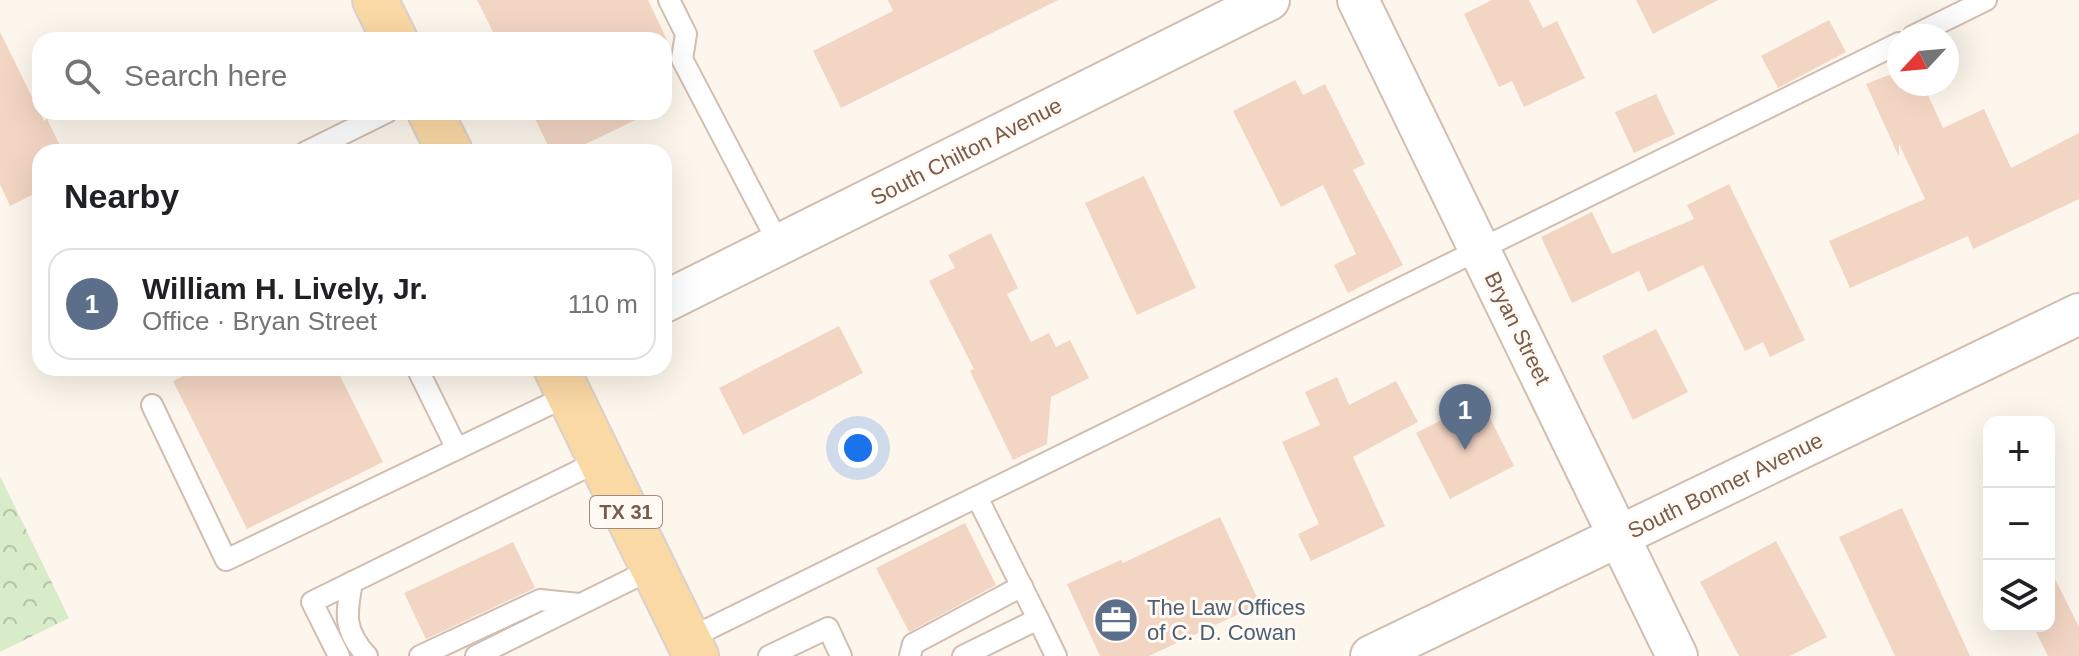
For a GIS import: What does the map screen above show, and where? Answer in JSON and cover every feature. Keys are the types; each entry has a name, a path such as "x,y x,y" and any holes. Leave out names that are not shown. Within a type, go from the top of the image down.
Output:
{"main road":[{"path":"375,0 391,32"},
{"path":"434,120 446,144"},
{"name":"TX 31","path":"562,381 692,648"}],"street":[{"name":"South Chilton Avenue","path":"672,298 1269,0"},
{"name":"Bryan Street","path":"1358,0 1677,656"},
{"name":"South Bonner Avenue","path":"1371,656 2079,314"}],"lane":[{"path":"669,0 686,34 682,59 779,244"},
{"path":"1937,24 1986,0"},
{"path":"692,648 977,497 1887,49"},
{"path":"335,144 374,120"},
{"path":"421,376 457,449"},
{"path":"152,405 226,560 457,449 562,381"},
{"path":"339,656 312,602 601,460"},
{"path":"977,497 1056,656"},
{"path":"476,656 654,568"},
{"path":"352,582 346,616 357,645 367,656"},
{"path":"910,656 913,644 1022,586"},
{"path":"420,656 540,600 580,604"},
{"path":"963,656 1038,619"},
{"path":"769,656 828,628 841,656"}],"green space":[{"path":"0,476 69,618 0,652"}],"building":[{"path":"477,0 648,0 663,32 493,32"},
{"path":"888,0 1058,0 841,108 813,51 893,11"},
{"path":"1492,0 1529,0 1543,28 1557,21 1585,78 1524,107 1512,81 1499,87 1464,14"},
{"path":"1636,0 1718,0 1653,34"},
{"path":"1829,20 1846,52 1778,88 1761,56"},
{"path":"0,32 32,97 32,120 47,120 59,144 32,144 32,195 10,206 0,184"},
{"path":"1887,76 1887,96 1928,96 1943,128 1984,109 2011,168 2079,133 2079,199 1973,249 1968,236 1850,288 1829,241 1925,199 1899,144 1899,157 1866,84"},
{"path":"1295,80 1303,95 1325,84 1365,164 1353,170 1403,265 1348,293 1334,265 1356,254 1323,185 1281,207 1233,111"},
{"path":"1656,94 1675,134 1634,153 1615,112"},
{"path":"536,120 635,120 586,144 547,144"},
{"path":"1144,176 1196,288 1137,315 1085,203"},
{"path":"1729,184 1805,340 1770,357 1763,342 1745,351 1703,265 1648,292 1639,271 1572,303 1541,237 1592,212 1612,254 1694,219 1687,205"},
{"path":"991,233 1018,288 1007,294 1031,342 1049,333 1056,347 1070,340 1089,378 1051,397 1047,444 1013,460 970,371 974,369 929,281 955,268 948,255"},
{"path":"839,326 863,373 743,435 719,388"},
{"path":"1656,329 1688,392 1633,420 1602,356"},
{"path":"183,376 340,376 383,462 247,529 173,381"},
{"path":"1337,377 1349,405 1396,381 1418,422 1353,457 1385,526 1311,561 1298,534 1319,524 1282,442 1320,425 1305,392"},
{"path":"1481,400 1514,466 1450,499 1416,433"},
{"path":"1902,508 1970,656 1895,656 1839,537"},
{"path":"1220,517 1260,604 1149,656 1100,656 1067,584 1121,560 1123,563"},
{"path":"965,523 996,585 909,632 876,568"},
{"path":"1776,541 1827,637 1790,656 1739,656 1700,582"},
{"path":"513,542 535,588 426,639 404,593"},
{"path":"2055,579 2079,627 2079,656 2048,656 2036,632 2055,632"}],"place":[{"name":"William H. Lively, Jr.","path":"1465,450"},
{"name":"The Law Offices of C. D. Cowan","path":"1116,620"}]}
